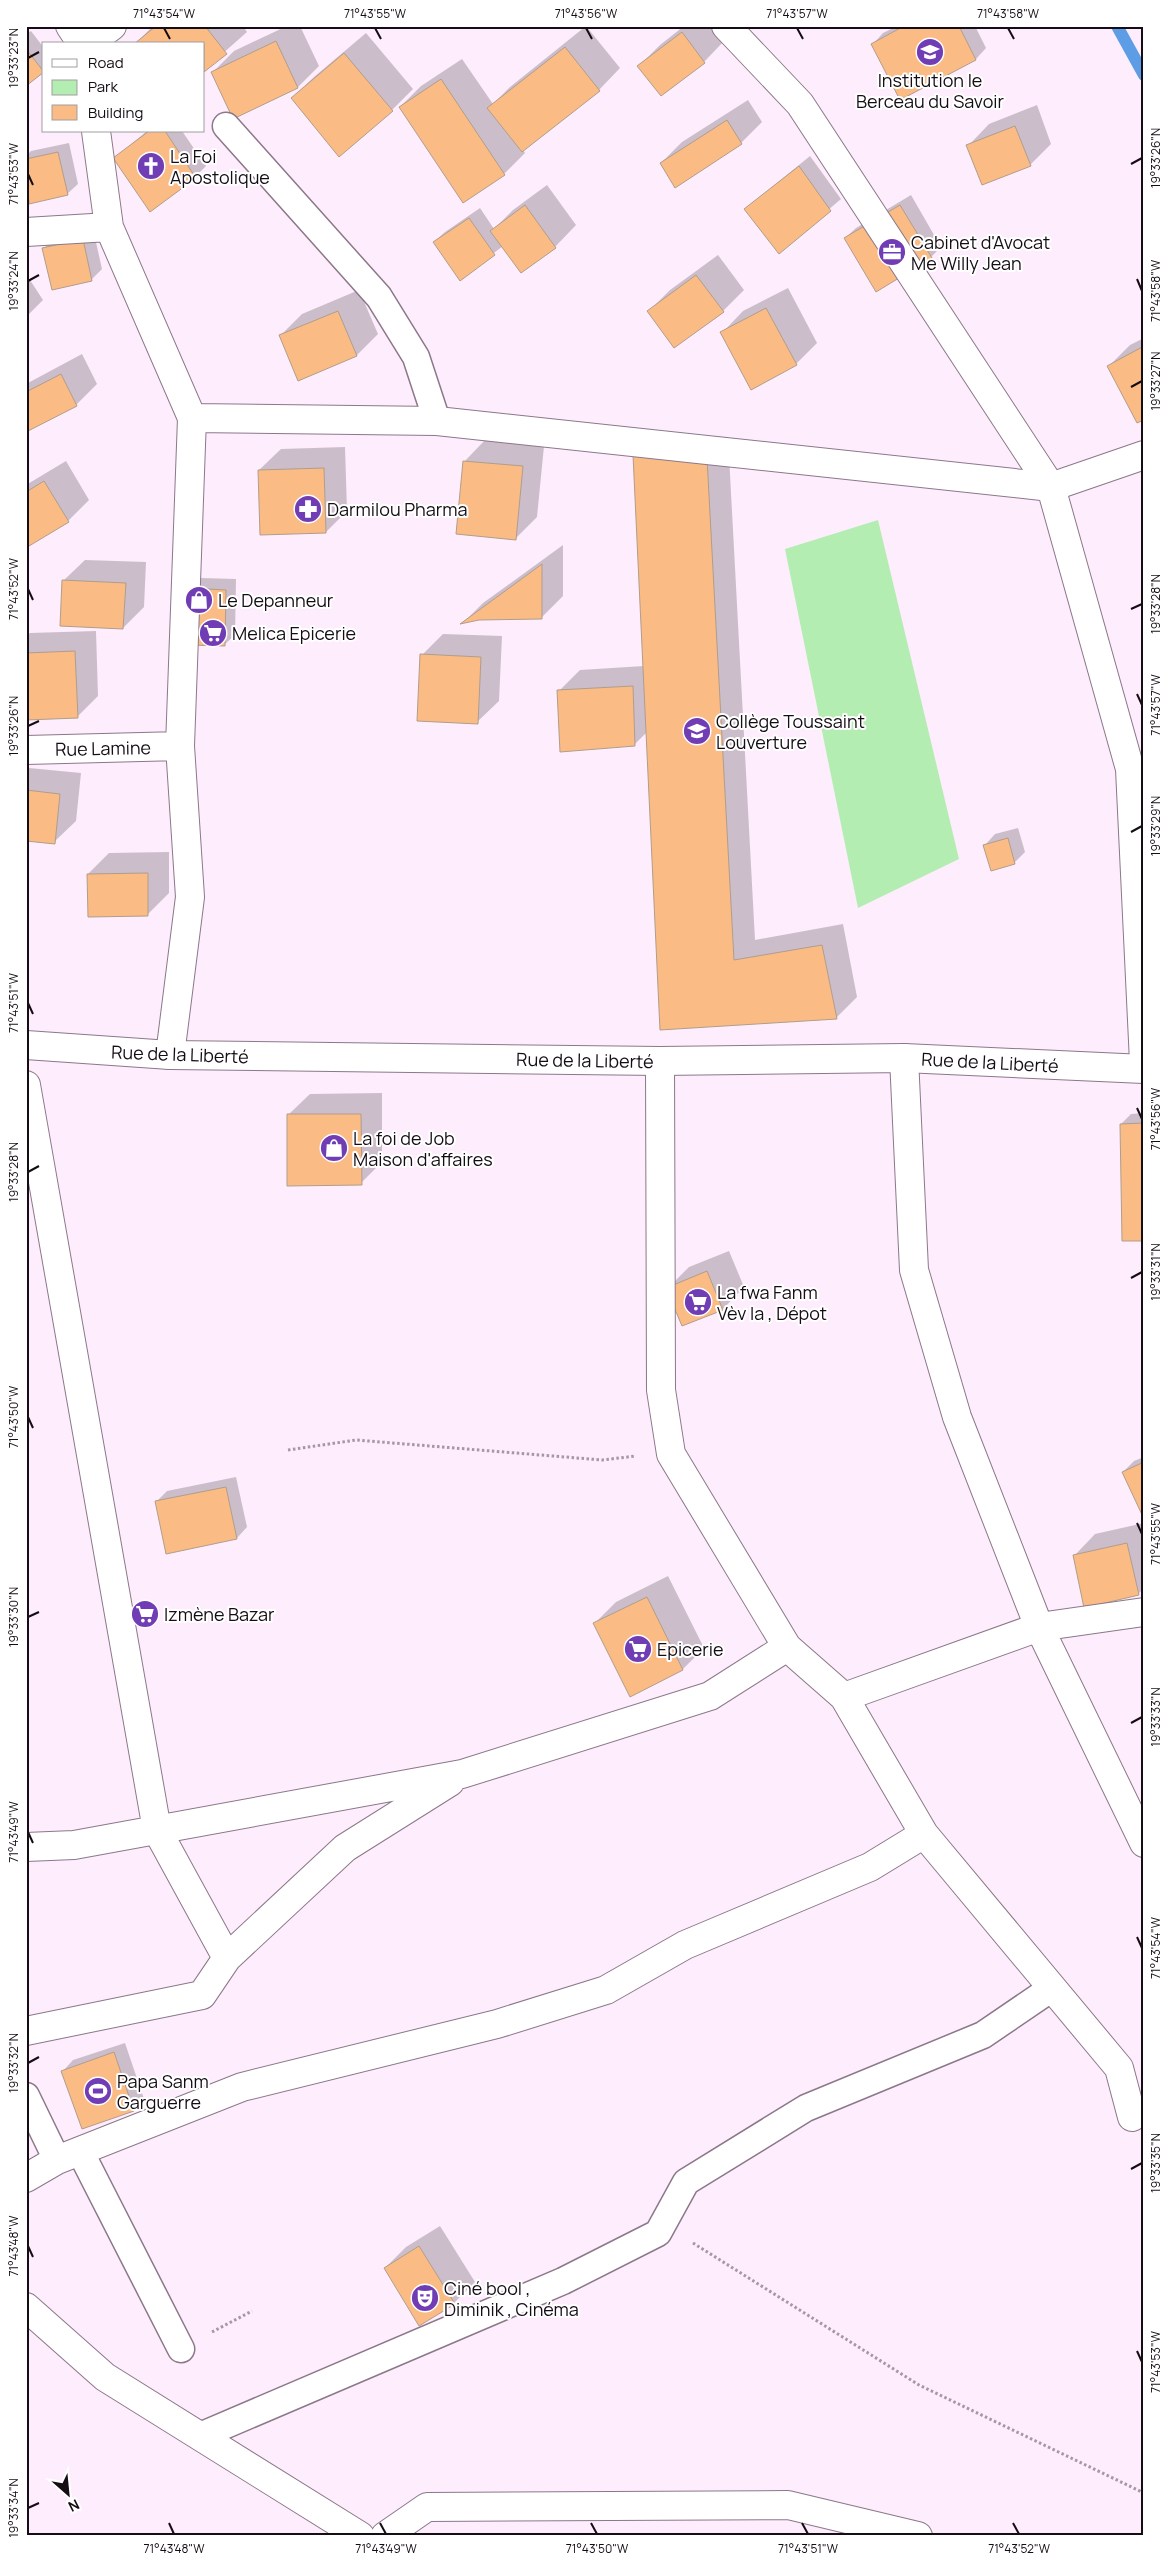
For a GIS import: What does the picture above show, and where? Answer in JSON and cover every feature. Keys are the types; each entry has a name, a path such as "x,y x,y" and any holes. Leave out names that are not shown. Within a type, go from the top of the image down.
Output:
{"street":[{"path":"70,26 81,42"},
{"path":"91,42 112,26"},
{"path":"726,26 800,104 1052,488 1130,769 1144,1062"},
{"path":"96,132 108,227 192,418 180,746 190,897 170,1056"},
{"path":"26,232 108,227"},
{"path":"192,418 437,421 1052,488 1144,455"},
{"name":"Rue Lamine","path":"26,750 180,746"},
{"name":"Rue de la Liberté","path":"26,1045 170,1056 660,1061 904,1058 1144,1069"},
{"path":"904,1058 914,1270 957,1417 1039,1627 1144,1843"},
{"path":"660,1061 661,1390 671,1452 786,1647 844,1697 924,1834 1119,2068 1132,2117"},
{"path":"26,1085 157,1830 227,1958"},
{"path":"844,1697 1039,1627 1144,1612"},
{"path":"26,1847 74,1845 462,1774 710,1696 786,1647"},
{"path":"26,2031 202,1995 227,1958 345,1848 462,1774"},
{"path":"26,2178 69,2155 242,2087 497,2024 606,1990 684,1945 870,1867 924,1834"},
{"path":"26,2307 105,2377 360,2536"},
{"path":"384,2536 427,2507 788,2505 918,2536"}],"lane":[{"path":"226,126 379,297 416,356 437,421"},
{"path":"200,2436 563,2281 658,2233 686,2182 806,2108 984,2035 1052,1988"},
{"path":"26,2096 69,2155 181,2349"}],"path":[{"path":"288,1450 356,1440 602,1460 671,1452"},
{"path":"663,2224 919,2385 1144,2493"}],"green space":[{"path":"878,520 959,859 858,908 785,549"}],"building":[{"path":"156,26 205,26 227,54 205,71 205,42 136,42"},
{"path":"904,26 959,26 976,60 900,100 871,44"},
{"path":"682,32 705,63 661,96 637,66"},
{"path":"276,41 298,88 233,119 211,72"},
{"path":"565,47 600,91 522,152 487,108"},
{"path":"26,49 42,69 42,74 26,86"},
{"path":"344,53 393,111 339,157 291,98"},
{"path":"441,79 505,175 463,203 399,107"},
{"path":"727,120 742,144 675,188 660,163"},
{"path":"1015,126 1031,166 982,185 966,145"},
{"path":"148,132 166,132 196,178 150,212 113,158"},
{"path":"58,152 68,195 29,204 26,159"},
{"path":"799,166 831,211 779,254 744,209"},
{"path":"525,205 556,248 521,273 490,231"},
{"path":"900,205 932,258 876,292 844,238"},
{"path":"469,218 495,255 460,281 433,242"},
{"path":"83,239 92,281 52,290 42,248"},
{"path":"696,275 724,312 674,348 647,311"},
{"path":"766,308 797,365 751,390 720,332"},
{"path":"338,311 357,356 298,381 279,335"},
{"path":"1144,346 1144,420 1137,423 1107,366"},
{"path":"61,374 77,406 26,432 26,392"},
{"path":"633,455 707,458 734,960 822,945 837,1019 660,1030"},
{"path":"463,461 523,466 516,540 456,534"},
{"path":"324,468 326,533 260,535 258,470"},
{"path":"44,481 69,522 29,546 26,541 26,492"},
{"path":"542,564 542,619 479,620 460,624"},
{"path":"62,580 126,583 123,629 60,626"},
{"path":"189,588 226,590 225,646 188,645"},
{"path":"75,651 78,718 26,720 26,653"},
{"path":"420,654 481,657 478,724 417,721"},
{"path":"633,686 635,746 560,752 557,690"},
{"path":"26,790 60,794 55,844 26,841"},
{"path":"1008,838 1015,864 991,871 983,845"},
{"path":"148,873 148,916 88,917 87,874"},
{"path":"287,1114 361,1114 362,1185 287,1186"},
{"path":"1144,1123 1144,1241 1122,1241 1120,1124"},
{"path":"707,1271 723,1310 682,1326 666,1288"},
{"path":"1144,1462 1144,1519 1122,1472"},
{"path":"226,1487 237,1539 166,1554 155,1501"},
{"path":"1127,1543 1139,1595 1084,1608 1073,1555"},
{"path":"647,1597 683,1670 630,1697 593,1623"},
{"path":"114,2052 134,2111 82,2129 61,2071"},
{"path":"419,2246 455,2304 419,2326 384,2268"}],"waterway":[{"path":"1117,26 1144,75"}],"place":[{"name":"Institution le Berceau du Savoir","path":"930,52"},
{"name":"La Foi Apostolique","path":"151,166"},
{"name":"Cabinet d'Avocat Me Willy Jean","path":"892,252"},
{"name":"Darmilou Pharma","path":"308,509"},
{"name":"Le Depanneur","path":"199,600"},
{"name":"Melica Epicerie","path":"213,633"},
{"name":"Collège Toussaint Louverture","path":"697,731"},
{"name":"La foi de Job Maison d'affaires","path":"334,1148"},
{"name":"La fwa Fanm Vèv la , Dépot","path":"698,1302"},
{"name":"Izmène Bazar","path":"145,1614"},
{"name":"Epicerie","path":"638,1649"},
{"name":"Papa Sanm Garguerre","path":"98,2091"},
{"name":"Ciné bool , Diminik , Cinéma","path":"425,2298"}]}
